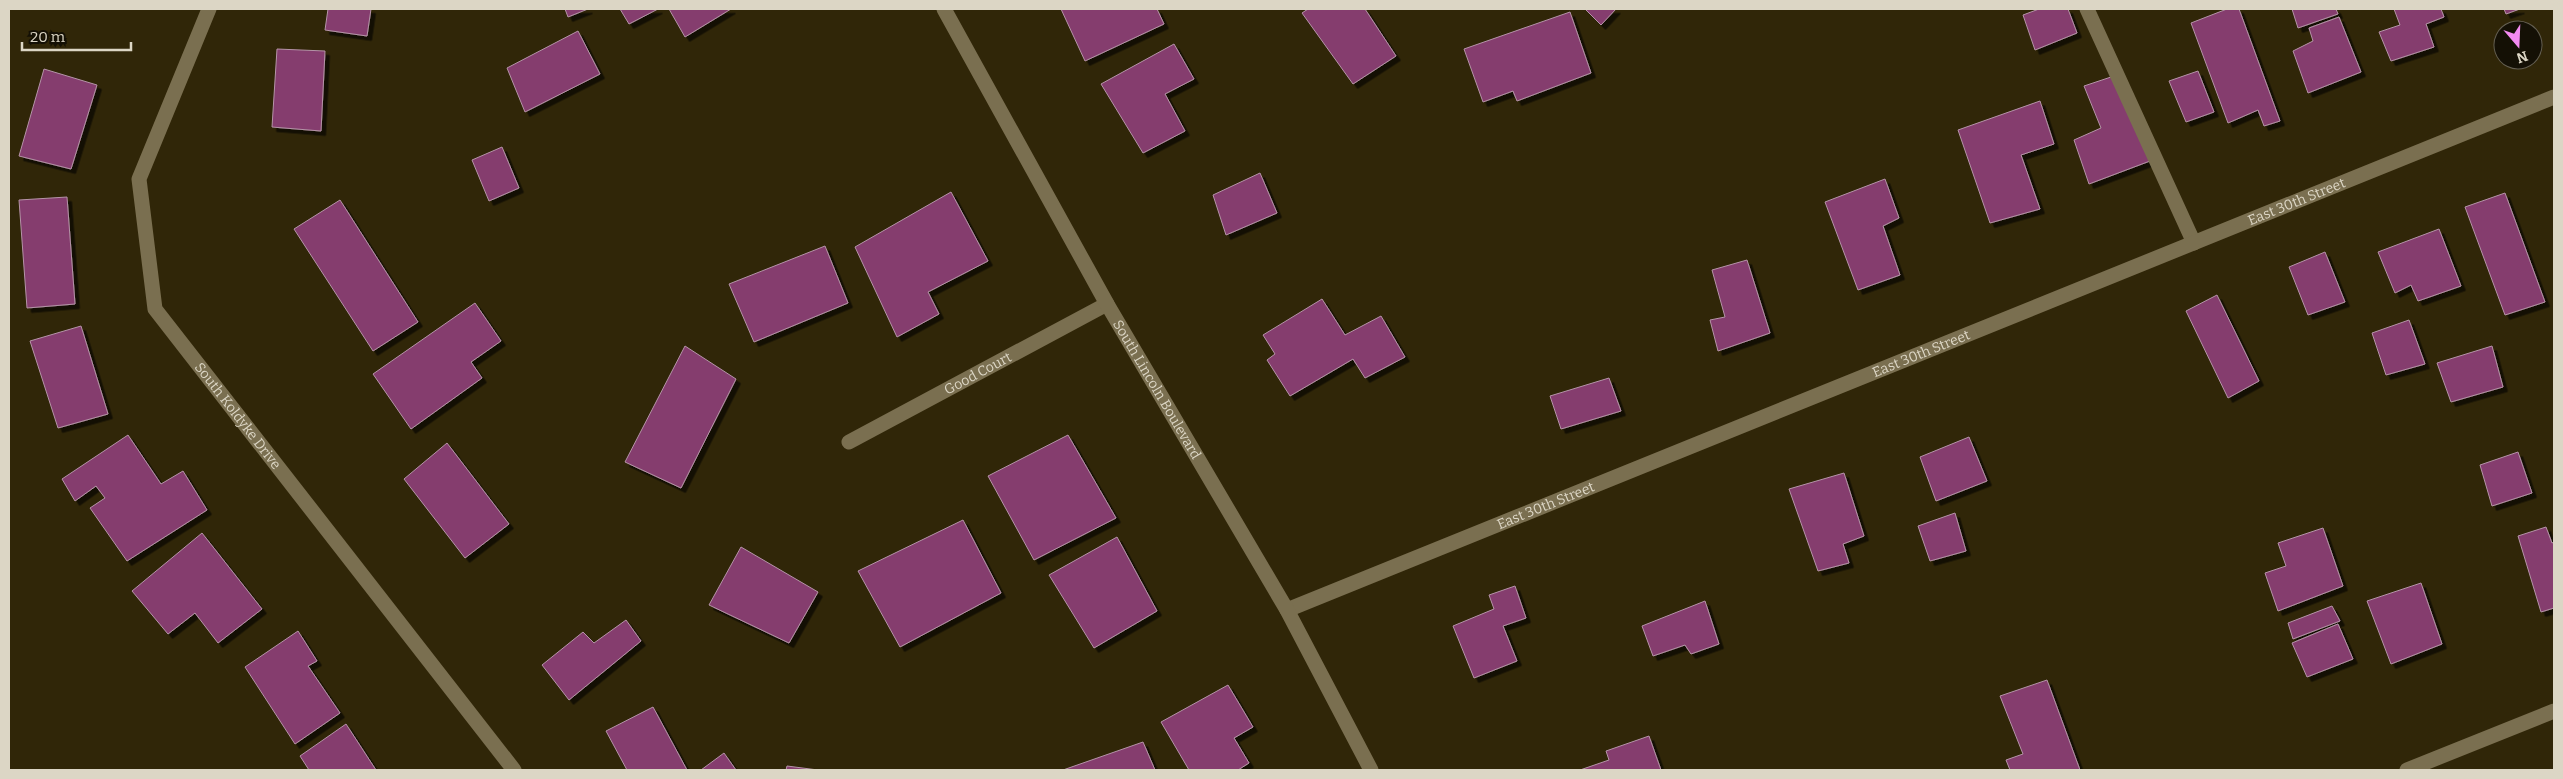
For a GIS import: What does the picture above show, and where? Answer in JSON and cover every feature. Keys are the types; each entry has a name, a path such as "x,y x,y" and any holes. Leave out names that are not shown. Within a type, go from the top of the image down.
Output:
{"street":[{"name":"South Koldyke Drive","path":"209,9 139,179 154,309 514,770"},
{"name":"South Lincoln Boulevard","path":"944,9 1107,304 1287,610 1371,770"},
{"path":"2087,9 2194,243"},
{"name":"East 30th Street","path":"1287,610 2554,97"},
{"name":"Good Court","path":"849,442 1107,304"},
{"path":"2407,770 2554,711"}],"building":[{"path":"328,9 371,9 367,36 325,30"},
{"path":"565,9 588,9 568,17"},
{"path":"620,9 658,9 629,24"},
{"path":"669,9 731,9 685,37"},
{"path":"1061,9 1157,9 1164,24 1085,61"},
{"path":"1308,9 1365,9 1396,56 1353,84 1302,13"},
{"path":"1585,9 1616,9 1601,25"},
{"path":"2039,9 2068,9 2077,33 2035,50 2023,15"},
{"path":"2227,9 2239,9 2280,121 2264,126 2258,110 2228,123 2191,23"},
{"path":"2292,9 2336,9 2338,14 2298,28"},
{"path":"2394,9 2441,9 2444,17 2426,24 2434,47 2391,61 2379,32 2400,25"},
{"path":"2504,9 2520,9 2506,14"},
{"path":"1570,12 1591,73 1517,101 1513,91 1483,102 1464,49"},
{"path":"2339,17 2361,72 2308,93 2293,51 2313,41 2309,28"},
{"path":"578,31 600,74 525,112 507,68"},
{"path":"1174,44 1194,79 1165,94 1185,131 1143,153 1101,84"},
{"path":"277,49 325,51 321,131 272,127"},
{"path":"44,69 97,85 71,169 19,156"},
{"path":"2198,71 2214,112 2186,122 2169,81"},
{"path":"2117,75 2150,161 2089,184 2074,140 2101,128 2084,86"},
{"path":"2040,101 2054,144 2021,155 2040,209 1990,223 1958,130"},
{"path":"502,147 519,188 489,201 472,160"},
{"path":"1260,173 1277,213 1226,235 1213,195"},
{"path":"1885,179 1899,218 1883,226 1900,275 1858,290 1825,202"},
{"path":"951,192 988,261 928,292 939,314 897,337 855,247"},
{"path":"2505,193 2545,302 2505,315 2465,207"},
{"path":"67,197 75,304 27,308 19,200"},
{"path":"340,200 418,322 373,351 294,229"},
{"path":"2439,229 2461,286 2418,301 2411,285 2395,293 2378,252"},
{"path":"825,246 848,303 754,342 729,284"},
{"path":"2325,252 2345,302 2308,315 2289,267"},
{"path":"1747,260 1770,333 1718,351 1710,320 1725,317 1712,270"},
{"path":"2217,295 2259,381 2228,398 2186,311"},
{"path":"1322,299 1345,335 1381,316 1405,357 1365,378 1353,359 1290,396 1267,360 1275,354 1263,335"},
{"path":"475,303 501,341 471,362 482,378 411,429 373,374"},
{"path":"2409,320 2425,364 2386,375 2372,333"},
{"path":"81,326 108,414 58,428 30,341"},
{"path":"685,346 736,379 681,488 625,462"},
{"path":"2492,346 2503,387 2451,402 2437,363"},
{"path":"1609,378 1621,411 1561,429 1550,396"},
{"path":"128,435 161,484 183,471 207,510 127,561 90,508 105,498 96,486 75,501 62,479"},
{"path":"1068,435 1116,518 1034,560 988,476"},
{"path":"1969,437 1987,481 1936,501 1920,457"},
{"path":"447,443 509,524 465,558 404,479"},
{"path":"2518,452 2532,493 2492,506 2480,465"},
{"path":"1844,473 1864,536 1843,544 1849,563 1818,571 1789,489"},
{"path":"1955,513 1966,551 1930,561 1918,526"},
{"path":"963,520 1001,593 900,647 858,571"},
{"path":"2546,527 2552,543 2554,542 2554,608 2541,612 2518,536"},
{"path":"2323,528 2343,586 2278,611 2265,573 2286,566 2278,543"},
{"path":"202,533 262,609 218,643 195,613 168,634 132,591"},
{"path":"1117,537 1157,611 1094,648 1049,575"},
{"path":"741,547 818,592 789,643 709,605"},
{"path":"2421,583 2442,644 2391,664 2367,601"},
{"path":"1515,586 1526,618 1503,626 1517,661 1474,678 1453,626 1494,609 1489,595"},
{"path":"1705,601 1719,644 1691,654 1685,645 1653,656 1642,626"},
{"path":"2332,606 2340,621 2293,639 2288,623"},
{"path":"626,620 641,641 569,700 542,665 583,632 594,643"},
{"path":"2338,624 2353,659 2307,677 2292,643"},
{"path":"298,631 317,661 308,666 340,713 295,744 245,667"},
{"path":"2047,680 2080,770 2010,770 2006,760 2023,754 2000,696"},
{"path":"1228,685 1253,727 1234,738 1249,763 1238,770 1189,770 1161,722"},
{"path":"653,707 687,770 627,770 606,731"},
{"path":"346,724 376,770 309,770 300,756"},
{"path":"1649,736 1661,770 1580,770 1609,760 1606,751"},
{"path":"1143,742 1155,770 1063,770"},
{"path":"724,753 736,770 701,770"},
{"path":"787,766 818,770 786,770"}]}
